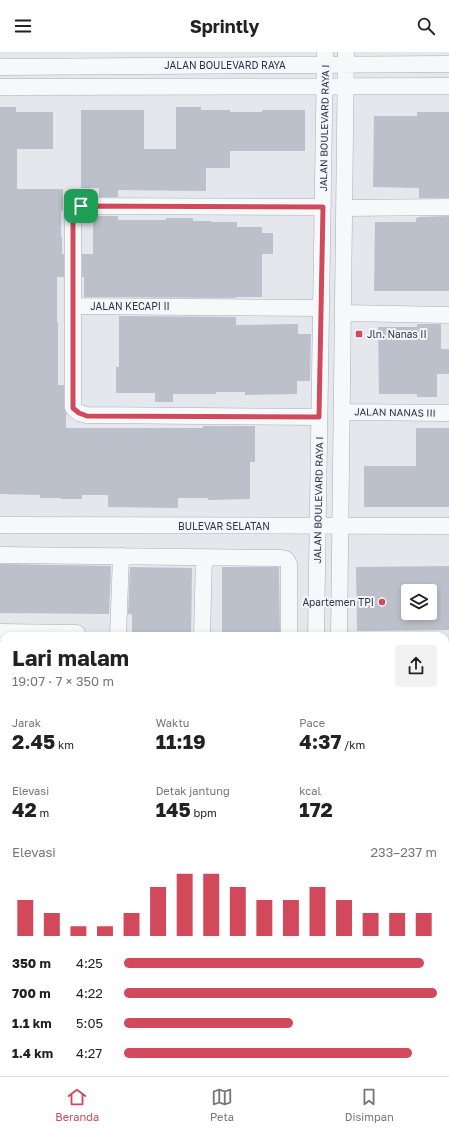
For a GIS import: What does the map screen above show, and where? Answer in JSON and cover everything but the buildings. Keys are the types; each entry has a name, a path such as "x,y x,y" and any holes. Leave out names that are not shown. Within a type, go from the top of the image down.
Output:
{"street":[{"name":"JALAN BOULEVARD RAYA","path":"0,67 325,58 449,64"},
{"name":"JALAN BOULEVARD RAYA I","path":"316,632 325,58"},
{"name":"JALAN BOULEVARD RAYA I","path":"339,632 346,58"},
{"path":"0,87 449,86"},
{"path":"319,417 87,416 79,413 73,408 73,214 75,209 81,206 323,207"},
{"path":"344,208 449,206"},
{"name":"JALAN KECAPI II","path":"74,306 321,308"},
{"path":"343,313 449,315"},
{"name":"JALAN NANAS III","path":"342,412 449,413"},
{"name":"BULEVAR SELATAN","path":"0,525 449,526"},
{"path":"0,555 286,559 289,564 289,632"},
{"path":"118,632 121,556"},
{"path":"202,632 204,557"}],"place":[{"name":"Jln. Nanas II","path":"359,334"},
{"name":"Apartemen TPI","path":"382,602"}],"route":[{"path":"81,206 323,207 319,417 87,416 79,413 73,408 73,214 75,209 81,206"}]}
